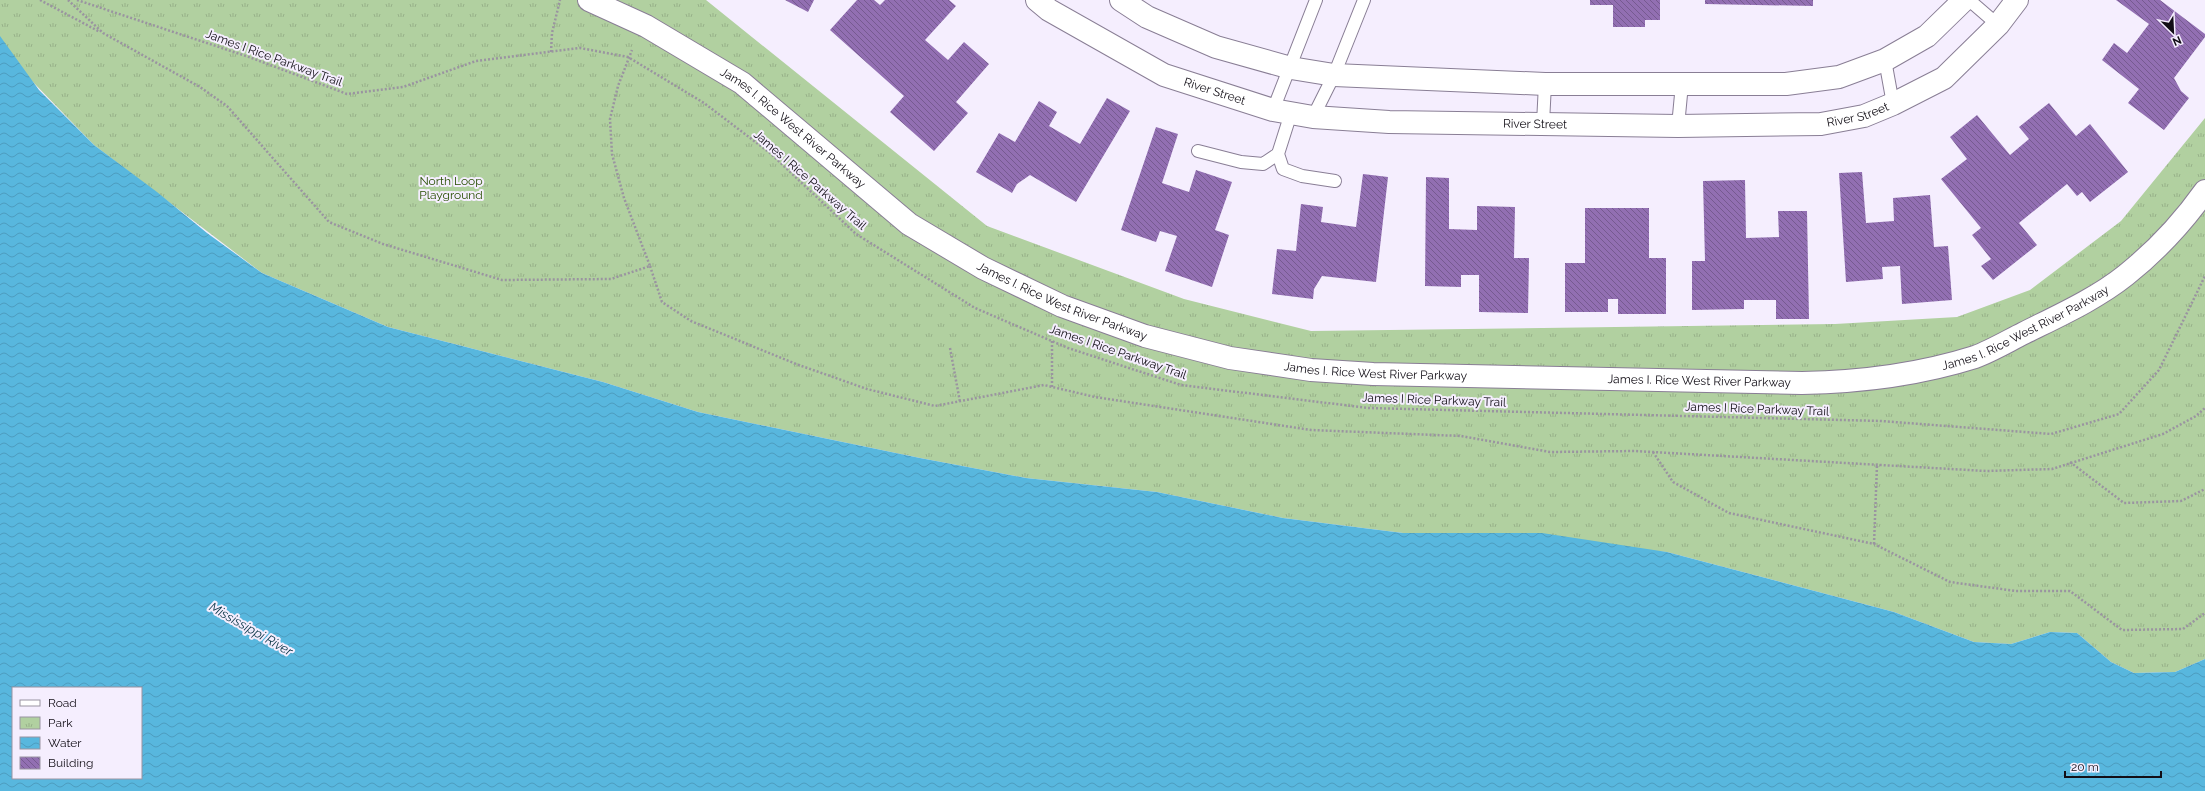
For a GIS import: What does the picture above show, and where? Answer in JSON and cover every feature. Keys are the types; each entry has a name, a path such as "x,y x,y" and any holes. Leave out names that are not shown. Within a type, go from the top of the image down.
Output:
{"street":[{"path":"1121,0 1147,17 1216,47 1291,68 1334,75 1545,84 1786,84 1839,77 1884,60 1927,36 1964,0"},
{"name":"River Street","path":"1048,3 1164,75 1282,111 1313,116 1389,122 1678,126 1821,124 1864,116 1893,104 1944,78 1998,25 2017,0"},
{"name":"James I. Rice West River Parkway","path":"602,2 646,26 742,83 909,224 982,268 1062,306 1145,336 1230,358 1311,370 1373,374 1802,383 1848,382 1888,378 1976,357 2056,317 2091,297 2126,275 2159,246 2205,191"}],"lane":[{"path":"1316,0 1291,68 1282,111 1278,154 1283,169 1302,176 1335,181"},
{"path":"1313,116 1334,75 1364,0"},
{"path":"1970,0 1998,25"},
{"path":"1884,60 1893,104"},
{"path":"1543,123 1545,84"},
{"path":"1678,126 1682,84"},
{"path":"1198,151 1241,162 1263,164 1278,154"}],"path":[{"path":"40,0 200,87 227,106 329,222 383,244 502,280 611,279 650,266"},
{"path":"68,0 103,34"},
{"name":"James I Rice Parkway Trail","path":"77,0 248,57 347,94 403,86 476,61 580,48 628,57 704,103 770,153 856,234 975,308 1052,341 1181,385 1368,408 1881,421 2051,434 2119,414 2159,370 2205,276"},
{"path":"551,52 552,33 560,0"},
{"path":"628,57 610,119 612,154 624,198 662,302 691,321 796,364 867,388 935,406 1044,385 1095,397 1311,430 1461,436 1550,452 1653,452 1986,471 2052,468 2163,434 2196,416 2205,408"},
{"path":"1052,341 1052,386"},
{"path":"950,348 960,402"},
{"path":"1653,452 1673,482 1729,513 1874,544 1950,582 2016,591 2070,591 2122,630 2183,629 2205,613"},
{"path":"2070,462 2124,503 2181,501 2205,489"},
{"path":"1874,544 1877,465"}],"green space":[{"name":"North Loop Playground","path":"0,0 706,0 987,226 1184,299 1311,331 1835,324 1957,317 2030,290 2121,221 2205,118 2205,659 2175,672 2134,673 2111,662 2077,633 2050,632 2011,644 1974,642 1894,612 1667,552 1403,533 1283,518 1157,492 1026,478 920,458 698,412 603,382 388,327 262,273 94,145 0,48"}],"water":[{"name":"Mississippi River","path":"0,36 39,90 94,145 157,192 207,233 262,273 388,327 603,382 698,412 920,458 1026,478 1157,492 1283,518 1403,533 1542,533 1667,552 1894,612 1974,642 2011,644 2050,632 2077,633 2111,662 2134,673 2175,672 2205,659 2205,791 0,791"}],"building":[{"path":"785,0 814,0 808,12"},
{"path":"857,0 874,0 880,5 885,0 949,0 956,6 925,40 948,60 964,42 989,64 956,102 968,113 934,151 890,112 904,96 830,30"},
{"path":"1590,0 1660,0 1660,20 1645,20 1645,27 1613,27 1613,5 1590,5"},
{"path":"1705,0 1813,0 1813,6 1705,4"},
{"path":"2116,0 2160,0 2205,34 2205,37 2174,78 2181,91 2189,98 2164,130 2128,103 2139,89 2102,60 2114,43 2127,53 2149,24"},
{"path":"1107,98 1130,111 1076,202 1030,175 1017,184 1012,193 976,172 999,133 1015,142 1039,101 1057,112 1049,126 1080,144"},
{"path":"2049,103 2076,136 2090,124 2128,172 2090,202 2082,192 2077,196 2067,184 2019,223 2037,245 1993,280 1981,266 1991,259 1972,235 1981,228 1941,179 1967,159 1950,137 1977,115 2010,155 2029,139 2019,127"},
{"path":"1156,127 1178,134 1162,183 1189,192 1196,170 1232,182 1215,230 1229,235 1212,287 1165,271 1177,236 1160,231 1156,242 1121,230"},
{"path":"1862,172 1866,223 1894,221 1893,198 1930,195 1934,247 1948,246 1952,300 1902,304 1900,266 1882,267 1883,279 1846,282 1839,173"},
{"path":"1363,174 1388,177 1376,282 1322,276 1314,289 1313,299 1272,294 1277,249 1296,251 1301,204 1323,207 1321,222 1356,227"},
{"path":"1426,177 1449,178 1449,229 1477,230 1477,206 1515,207 1514,258 1529,258 1528,313 1479,312 1479,275 1461,275 1461,287 1425,286"},
{"path":"1745,180 1746,238 1779,237 1778,211 1807,211 1809,319 1776,319 1776,300 1744,300 1744,309 1692,310 1692,261 1705,261 1703,181"},
{"path":"1585,208 1649,208 1649,258 1666,258 1666,314 1618,314 1618,299 1608,299 1608,312 1565,312 1565,263 1585,263"}]}
